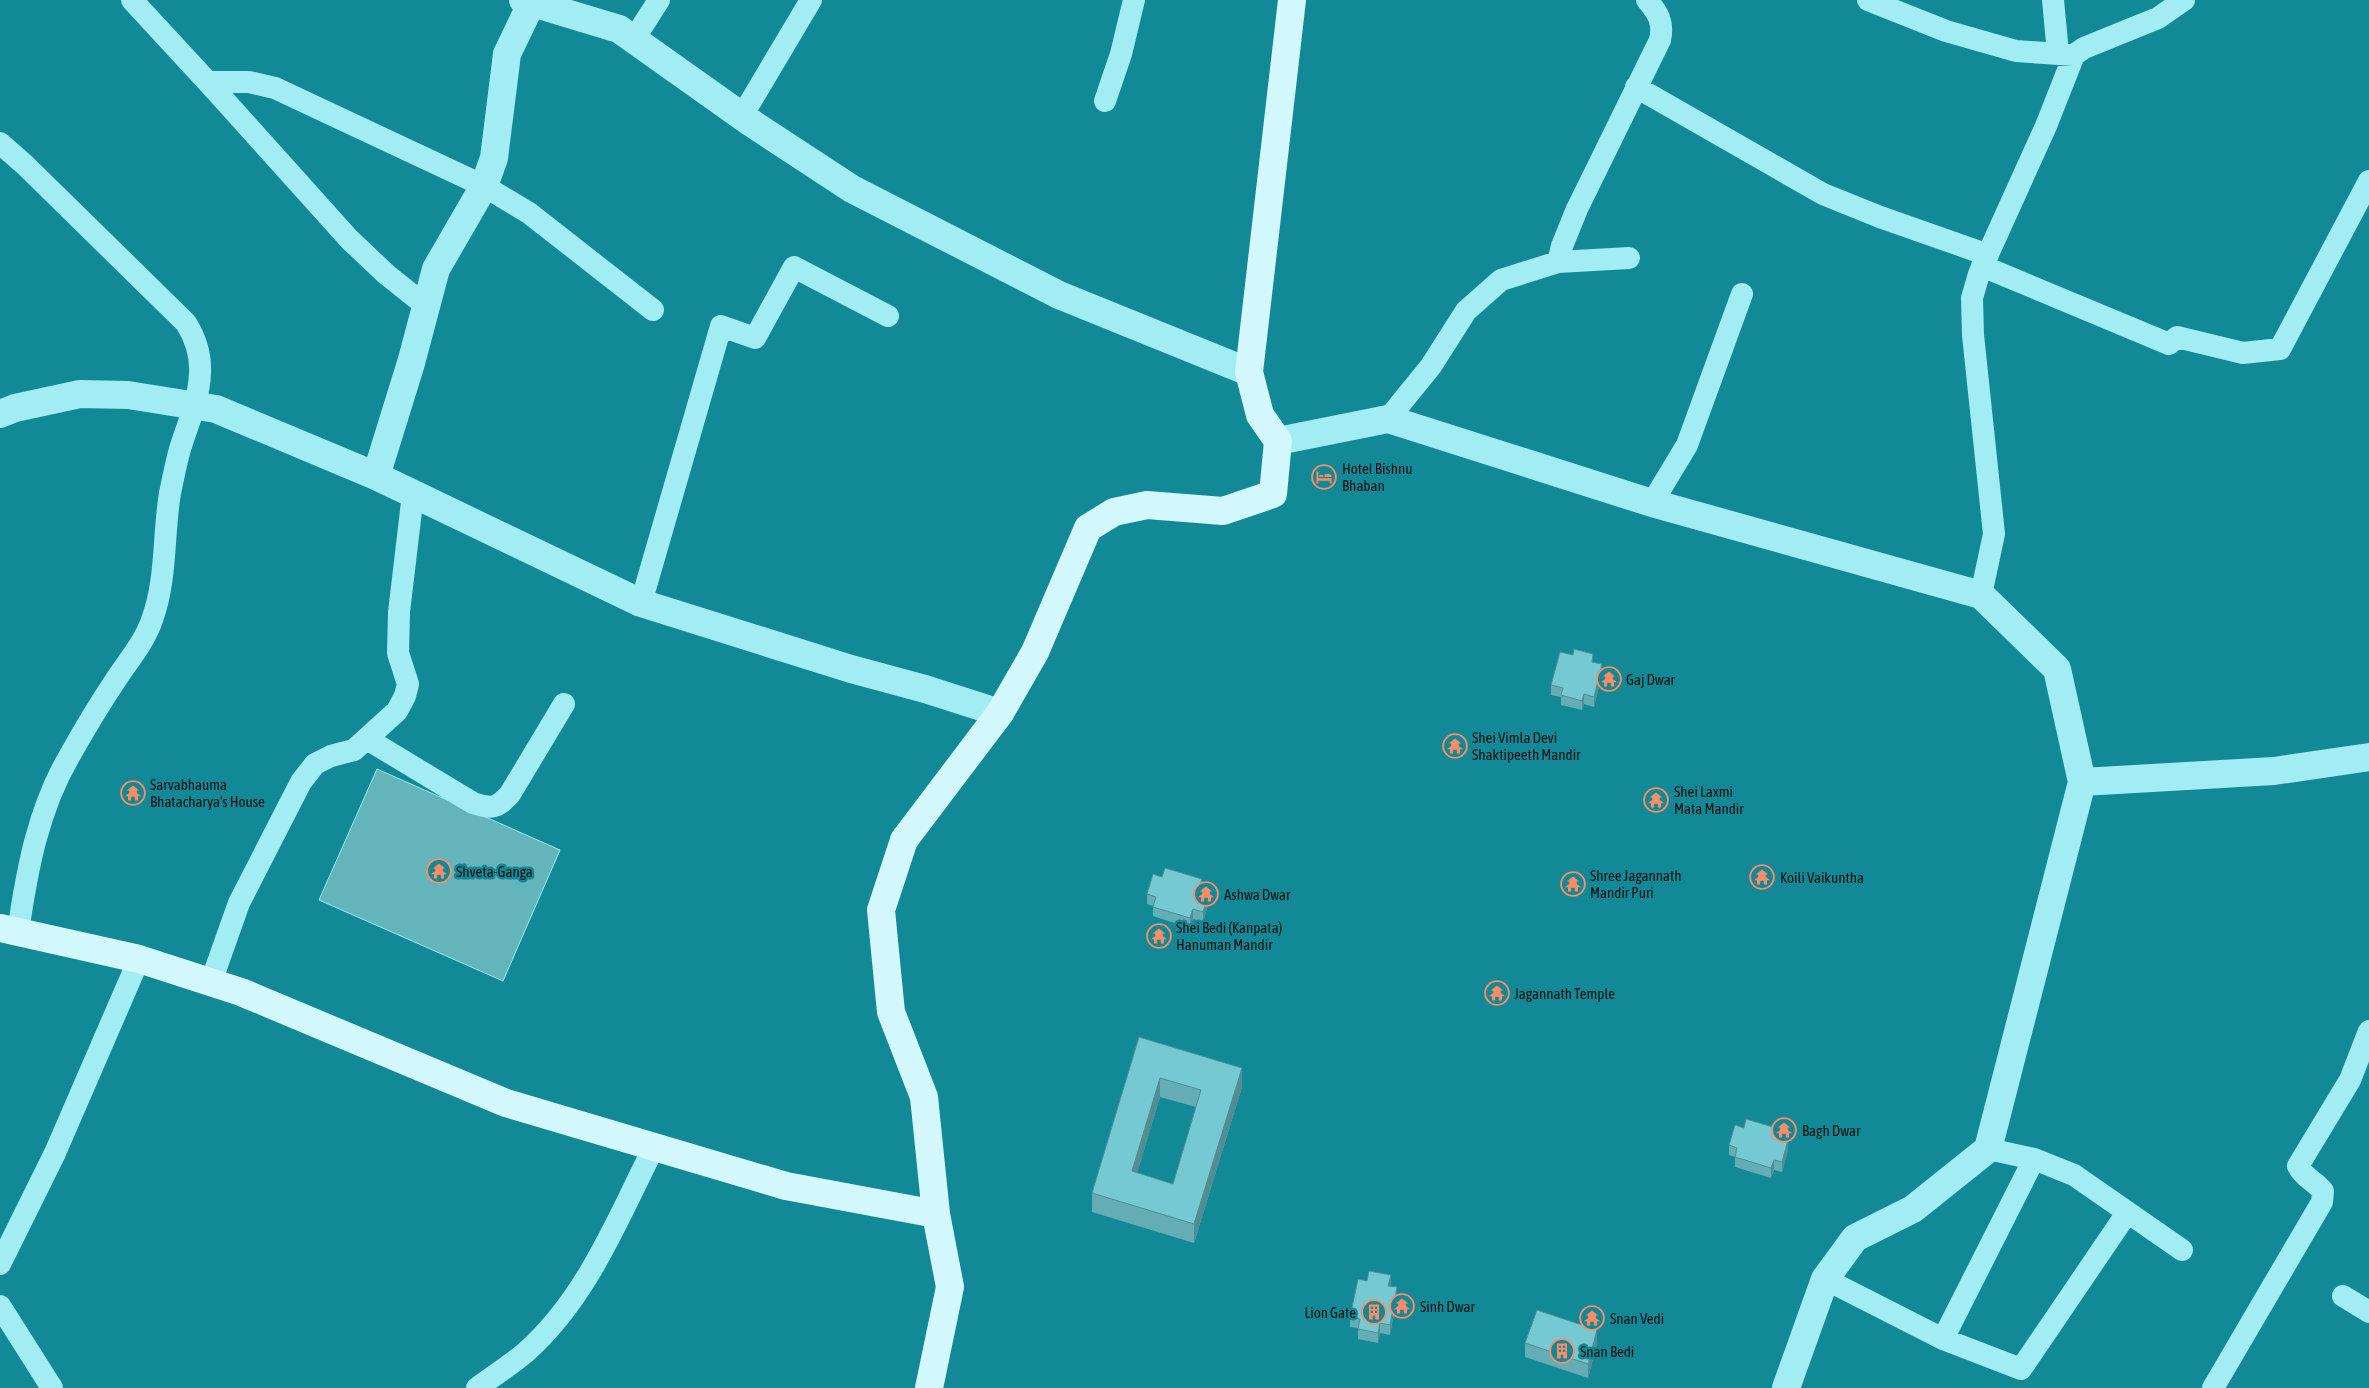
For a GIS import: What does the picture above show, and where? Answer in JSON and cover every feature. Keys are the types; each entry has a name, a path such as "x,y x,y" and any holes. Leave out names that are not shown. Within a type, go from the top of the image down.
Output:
{"main road":[{"path":"928,1388 950,1287 936,1214 924,1097 891,1012 881,910 904,840 1000,713 1035,652 1088,528 1114,512 1147,505 1224,511 1273,494 1278,441 1260,415 1249,372 1292,0"},
{"path":"9,930 139,959 241,992 506,1103 786,1186 936,1214"}],"street":[{"path":"132,0 209,82 349,239 386,274 426,306"},
{"path":"634,39 659,0"},
{"path":"742,116 811,0"},
{"path":"1105,101 1121,54 1134,0"},
{"path":"1558,262 1562,246 1577,209 1660,40 1662,28 1660,18 1647,0"},
{"path":"1868,0 1946,31 2016,50 2066,54 2158,18 2184,0"},
{"path":"1981,595 1994,534 1972,335 1972,298 1985,261 2046,126 2066,54 2053,0"},
{"path":"376,476 436,269 484,186 494,158 507,54 540,3 619,29 742,116 852,190 1059,295 1249,372"},
{"path":"209,82 250,82 275,88 484,186 529,213 653,310"},
{"path":"1636,87 1823,194 1985,261 2169,344 2177,337 2243,354 2280,350 2369,182"},
{"path":"0,143 25,164 186,323 195,338 200,354 200,373 195,406 180,450 170,495 162,583 153,619 144,640 114,682 68,758 42,817 9,930"},
{"path":"1388,418 1431,366 1466,311 1501,280 1558,262 1629,258"},
{"path":"642,603 721,326 755,338 794,267 888,316"},
{"path":"1652,503 1687,445 1742,294"},
{"path":"0,414 15,408 80,394 128,395 216,410 376,476 642,603 851,670 925,689 1000,713"},
{"path":"1278,441 1388,418 1652,503 1981,595 2057,669 2082,782 1988,1150 1913,1208 1855,1238 1826,1279 1786,1388"},
{"path":"211,982 239,903 300,782 316,764 331,756 354,750 397,711 405,696 408,684 398,653 398,612 413,494"},
{"path":"367,739 473,803 488,807 499,805 510,794 564,704"},
{"path":"2082,782 2274,771 2369,757"},
{"path":"0,1264 55,1153 139,959"},
{"path":"2213,1388 2322,1202 2323,1191 2317,1183 2302,1174 2298,1166 2350,1080 2369,1031"},
{"path":"477,1388 526,1352 562,1314 590,1272 654,1147"},
{"path":"1988,1150 2034,1159 2074,1175 2182,1250"},
{"path":"1943,1339 2034,1159"},
{"path":"1826,1279 1943,1339 2021,1369 2127,1213"},
{"path":"2343,1296 2369,1312"},
{"path":"0,1306 52,1388"}],"water":[{"path":"377,769 560,850 503,981 319,900"}],"building":[{"path":"1574,649 1593,654 1592,662 1602,664 1594,697 1584,694 1582,701 1561,695 1563,688 1551,685 1560,652 1573,655"},
{"path":"1165,868 1202,879 1199,888 1209,891 1203,912 1193,909 1190,918 1153,907 1156,897 1147,894 1153,874 1162,877"},
{"path":"1139,1037 1242,1068 1194,1224 1092,1193","holes":["1160,1078 1201,1090 1173,1184 1132,1171"]},
{"path":"1746,1119 1783,1130 1780,1138 1788,1140 1782,1162 1774,1160 1771,1168 1735,1157 1737,1148 1729,1145 1735,1125 1744,1128"},
{"name":"Lion Gate","path":"1369,1271 1391,1275 1388,1286 1397,1287 1390,1325 1380,1323 1378,1333 1358,1329 1360,1319 1350,1317 1358,1279 1367,1281"},
{"path":"1537,1310 1597,1330 1588,1364 1525,1343"}],"place":[{"name":"Hotel Bishnu Bhaban","path":"1324,477"},
{"name":"Gaj Dwar","path":"1609,679"},
{"name":"Shei Vimla Devi Shaktipeeth Mandir","path":"1455,746"},
{"name":"Sarvabhauma Bhatacharya's House","path":"133,793"},
{"name":"Shei Laxmi Mata Mandir","path":"1656,800"},
{"name":"Shveta-Ganga","path":"439,871"},
{"name":"Koili Vaikuntha","path":"1762,877"},
{"name":"Shree Jagannath Mandir Puri","path":"1573,884"},
{"name":"Ashwa Dwar","path":"1206,894"},
{"name":"Shei Bedi (Kanpata) Hanuman Mandir","path":"1159,936"},
{"name":"Jagannath Temple","path":"1497,993"},
{"name":"Bagh Dwar","path":"1784,1130"},
{"name":"Sinh Dwar","path":"1402,1306"},
{"name":"Lion Gate","path":"1374,1312"},
{"name":"Snan Vedi","path":"1592,1318"},
{"name":"Snan Bedi","path":"1562,1351"}]}
